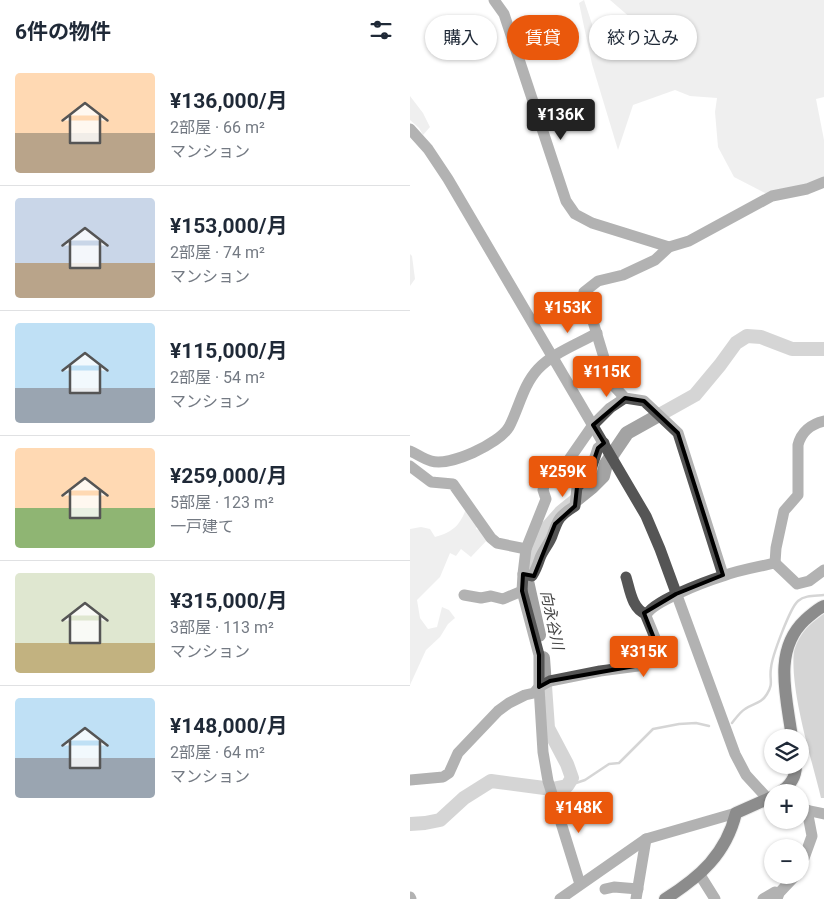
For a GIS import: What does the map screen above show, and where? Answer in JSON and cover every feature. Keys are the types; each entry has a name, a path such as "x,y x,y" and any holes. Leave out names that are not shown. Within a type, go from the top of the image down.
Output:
{"main road":[{"path":"791,729 784,687 786,652 798,627 817,609 824,606"},
{"path":"665,899 700,875 723,848 732,829 736,813 764,801"}],"street":[{"path":"494,0 504,14 566,201 575,214 592,223 669,247"},
{"path":"410,129 428,149 448,179 646,516 660,549 735,754 746,775 764,792"},
{"path":"724,575 678,433 644,401 625,398 612,384 584,292 598,281 623,276 655,260 669,247 689,241 772,196 807,189 824,182"},
{"path":"410,451 432,462 462,458 484,448 507,430 531,377 539,368 597,333"},
{"path":"580,884 550,787 543,752 539,655 522,591 523,574 526,549 546,499 543,490 546,478 568,461 593,425 610,408 625,398"},
{"path":"775,563 776,548 784,511 798,495 798,445 800,437 813,423 824,421"},
{"path":"523,574 532,576 536,571 541,555 552,537 555,524 564,513 575,506 577,487 588,474 598,448 605,444"},
{"path":"410,466 430,482 453,484 491,538 498,543 526,549"},
{"path":"646,614 658,604 676,594 724,575 775,563"},
{"path":"775,563 797,584 809,581 824,570"},
{"path":"410,780 442,777 449,773 458,753 498,711 525,694 534,693 539,687 550,681 638,666 654,658 659,651 658,645 646,614 640,611 634,604 626,577"},
{"path":"464,595 481,598 491,596 503,599 522,591"},
{"path":"809,810 824,814"},
{"path":"560,899 646,839 736,813"},
{"path":"809,827 812,836 809,844"},
{"path":"605,889 614,887 637,894 646,839"},
{"path":"700,875 715,899"},
{"path":"764,899 775,892 778,896 788,884"}],"highlighted area":[{"path":"625,398 644,401 678,433 723,575 676,594 644,613 659,651 646,664 550,681 539,687 539,655 522,591 523,574 534,576 555,524 575,506 577,487 589,475 598,448 604,443 593,425"}],"shaded area":[{"path":"584,0 589,15 589,50 579,3"},
{"path":"610,0 824,0 824,97 816,99 824,140 824,177 810,184 769,195 734,177 718,147 715,112 717,98 690,96 675,90 633,105 618,150 591,60 697,60 697,15 627,15"},
{"path":"410,96 423,113 430,127 423,135 419,128 410,120"},
{"path":"410,254 412,256 415,279 410,286"},
{"path":"467,506 479,521 476,529 483,531 489,538 471,557 461,549 456,556 450,553 440,577 417,600 420,618 428,629 437,627 442,607 449,610 455,618 448,624 440,637 426,650 410,685 410,529 421,527 430,529 435,537 447,533 462,518"},
{"path":"824,613 824,798 821,798 809,751 809,729 803,729 801,720 793,659 795,643 799,634"}],"waterway":[{"name":"向永谷川","path":"539,635 527,581 535,553 546,529 561,512 603,476 606,464 627,433 695,395 736,343 747,336 761,337 792,349 824,349"},
{"path":"732,723 743,710 762,700 769,690 771,668 775,653 786,622 795,605 804,598 824,595"},
{"name":"向永谷川","path":"410,824 440,820 464,798 491,781 552,789 567,786 572,778 567,764 548,728 543,658"},
{"path":"567,786 585,780 609,764 619,763 653,729 696,723 709,726"}]}
